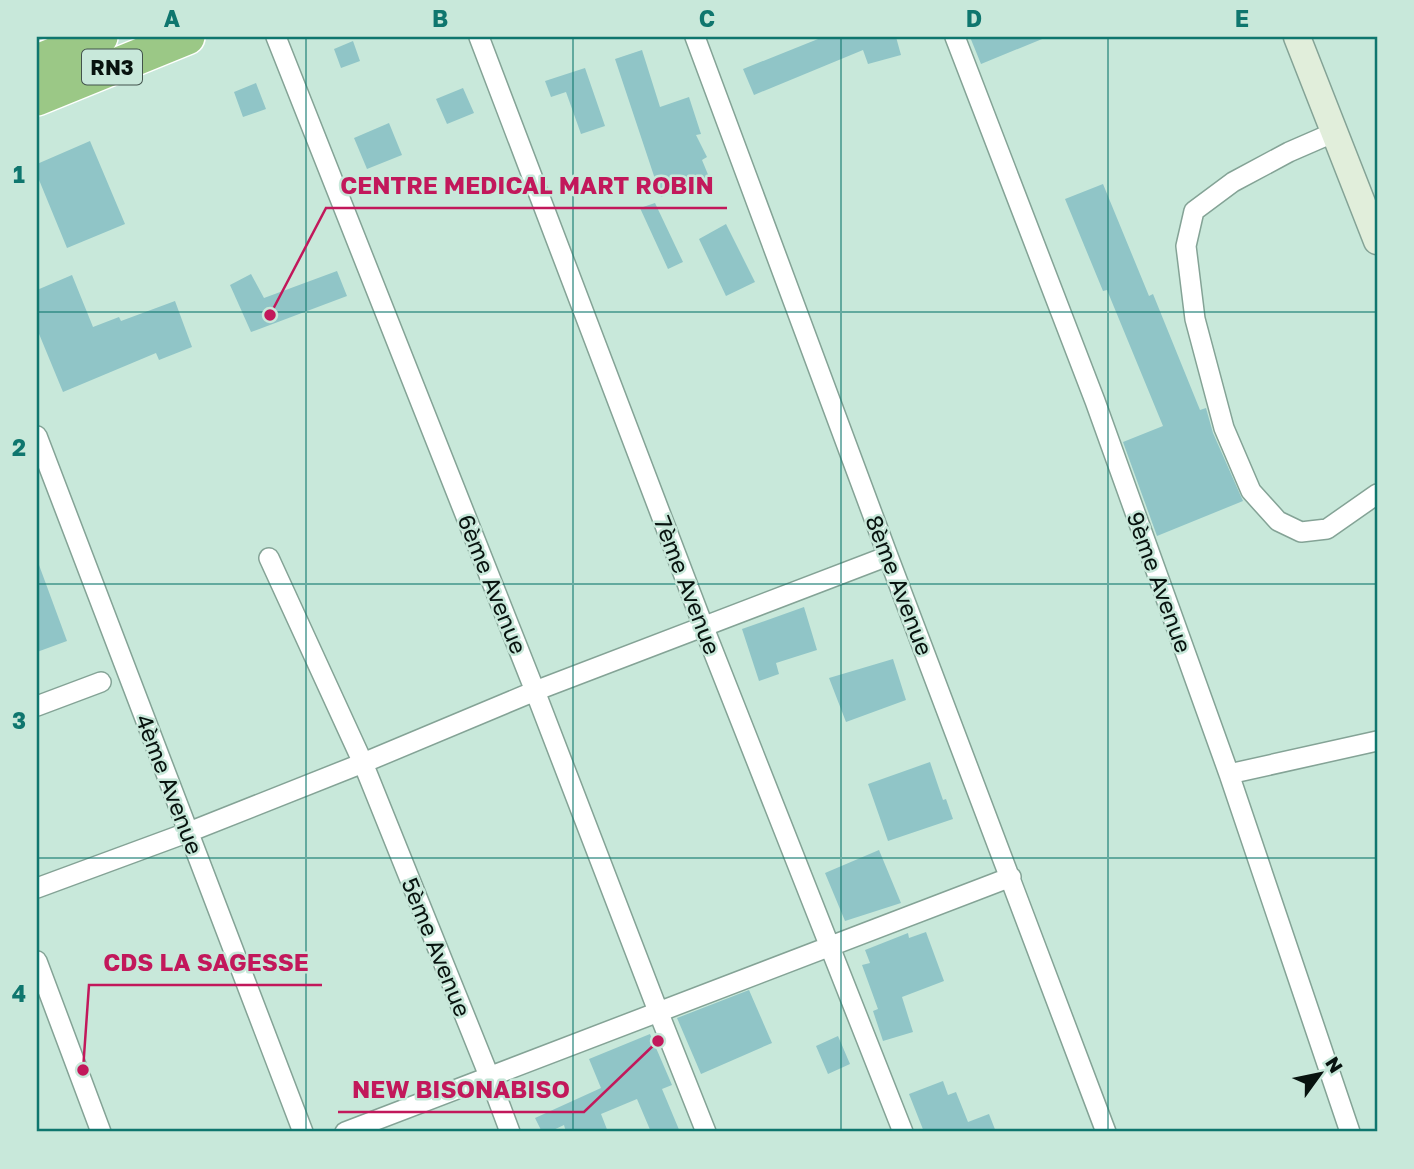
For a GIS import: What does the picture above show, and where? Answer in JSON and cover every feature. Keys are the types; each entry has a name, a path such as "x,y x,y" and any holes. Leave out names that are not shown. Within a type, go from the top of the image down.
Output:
{"highway":[{"name":"RN3","path":"37,62 100,37"},
{"name":"RN3","path":"37,97 187,37"}],"street":[{"name":"6ème Avenue","path":"276,37 706,1132"},
{"name":"7ème Avenue","path":"479,37 704,628 902,1132"},
{"name":"8ème Avenue","path":"695,37 1106,1132"},
{"name":"9ème Avenue","path":"955,37 1095,401 1229,774 1350,1132"},
{"path":"1297,37 1377,241"},
{"path":"1335,132 1289,152 1233,182 1194,211 1186,246 1195,319 1220,414 1251,491 1278,521 1301,532 1327,529 1377,494"},
{"name":"4ème Avenue","path":"37,436 303,1132"},
{"path":"37,888 189,832 535,691 888,556"},
{"name":"5ème Avenue","path":"269,558 363,763 510,1132"},
{"path":"37,706 101,682"},
{"path":"1229,774 1377,741"},
{"path":"345,1132 1011,877"},
{"path":"37,961 101,1132"}],"building":[{"path":"823,37 896,37 901,55 868,64 863,50 754,95 743,69"},
{"path":"970,37 1047,37 981,64"},
{"path":"353,41 360,61 341,68 334,49"},
{"path":"642,50 660,107 689,97 701,134 696,135 707,157 702,160 709,177 661,197 615,59"},
{"path":"585,68 605,126 581,134 566,92 551,97 545,81"},
{"path":"256,83 266,109 243,117 234,92"},
{"path":"463,88 474,113 447,124 436,99"},
{"path":"389,123 402,155 367,169 354,138"},
{"path":"90,141 125,224 67,248 37,175 37,164"},
{"path":"1103,184 1149,296 1153,294 1200,410 1206,408 1213,433 1243,501 1157,536 1123,442 1163,426 1107,290 1103,291 1065,199"},
{"path":"655,203 683,262 668,269 640,208"},
{"path":"726,224 755,282 726,296 699,239"},
{"path":"337,271 347,296 251,332 230,285 251,274 264,298"},
{"path":"72,275 93,327 119,317 121,321 175,301 192,347 159,360 156,353 63,392 37,329 37,290"},
{"path":"37,565 67,641 37,652"},
{"path":"804,607 817,650 776,663 779,674 759,681 742,629"},
{"path":"893,659 906,700 846,722 829,678"},
{"path":"930,762 943,800 946,799 953,819 888,841 868,784"},
{"path":"879,850 901,903 845,921 825,873"},
{"path":"926,932 944,981 902,997 913,1032 883,1041 873,1011 878,1009 862,965 870,963 865,950 908,933 909,938"},
{"path":"749,990 772,1043 701,1074 677,1018"},
{"path":"650,1034 672,1085 662,1089 680,1132 651,1132 637,1099 601,1114 608,1132 566,1132 564,1125 549,1132 542,1132 535,1118 601,1088 589,1059"},
{"path":"838,1036 850,1064 828,1074 816,1046"},
{"path":"943,1081 948,1095 956,1092 968,1122 989,1114 996,1132 924,1132 909,1094"}],"place":[{"name":"CENTRE MEDICAL MART ROBIN","path":"270,315"},
{"name":"NEW BISONABISO","path":"658,1041"},
{"name":"CDS LA SAGESSE","path":"83,1070"}]}
